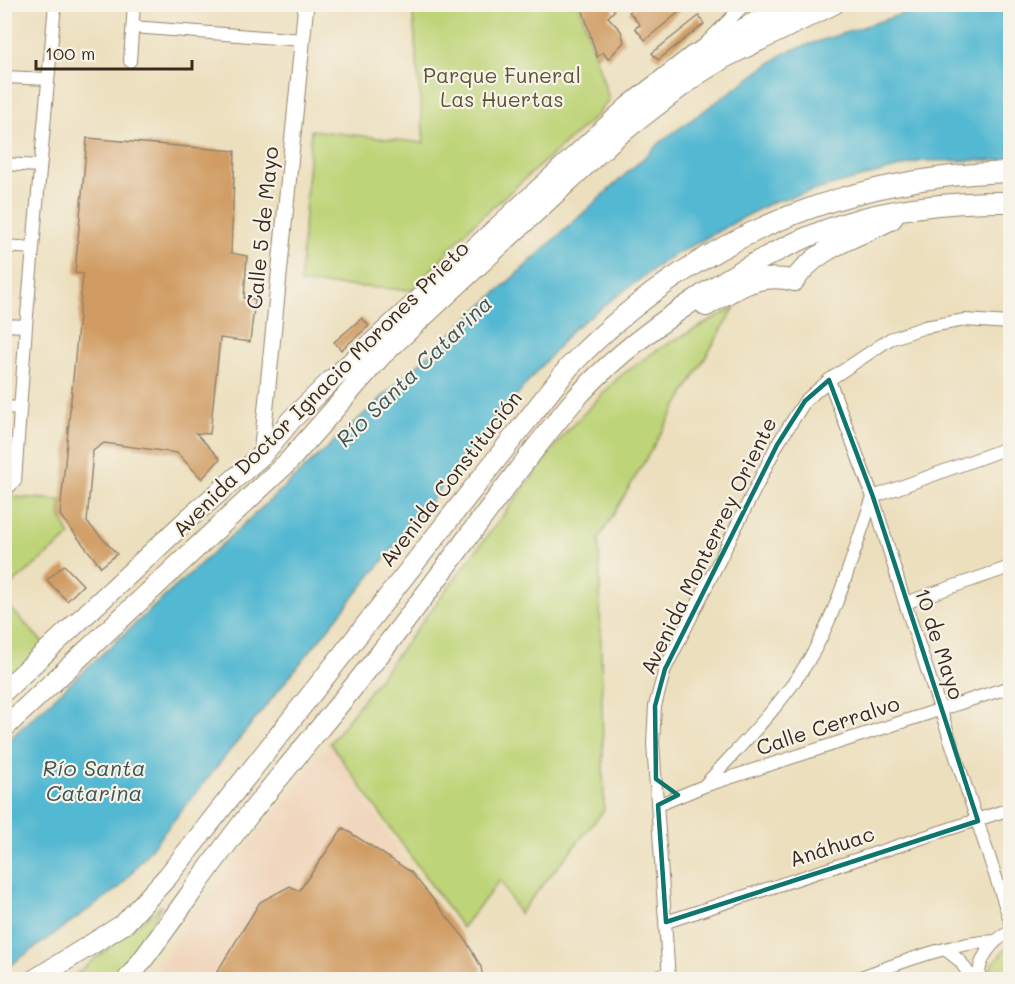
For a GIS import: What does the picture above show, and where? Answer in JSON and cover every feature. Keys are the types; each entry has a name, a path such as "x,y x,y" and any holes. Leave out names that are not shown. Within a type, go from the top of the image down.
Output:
{"highway":[{"name":"Avenida Doctor Ignacio Morones Prieto","path":"4,690 261,456 292,419 388,327 627,107 693,56 789,4"},
{"name":"Avenida Doctor Ignacio Morones Prieto","path":"4,728 288,462 381,356 616,137 695,76 724,58 834,4"},
{"name":"Avenida Constitución","path":"34,980 124,924 168,876 569,367 628,311 712,252 795,213 884,187 975,173 1011,172"},
{"path":"127,980 248,816 344,701 572,403 609,366 649,332 720,282 769,253 853,220 916,207 1011,202"},
{"path":"649,332 693,314 753,280 768,276 794,280 804,266 822,253 916,207"},
{"path":"163,929 214,819"},
{"path":"60,980 124,924"},
{"path":"139,980 150,947"}],"street":[{"path":"8,486 15,481 26,326 55,4"},
{"path":"130,61 134,4"},
{"name":"Calle 5 de Mayo","path":"261,456 306,4"},
{"path":"693,56 745,4"},
{"path":"133,27 303,40"},
{"path":"4,77 48,79"},
{"path":"4,164 40,166"},
{"path":"4,246 33,248"},
{"name":"Avenida Monterrey Oriente","path":"669,976 656,779 655,706 665,669 777,445 805,401 829,380 890,339 925,327 965,320 1011,323"},
{"path":"4,325 26,326"},
{"name":"10 de Mayo","path":"829,380 873,497 940,711 1011,920"},
{"path":"4,407 20,408"},
{"path":"704,786 775,708 807,664 824,633 873,497 1011,447"},
{"path":"905,603 1011,567"},
{"name":"Calle Cerralvo","path":"658,805 704,786 1011,687"},
{"path":"656,779 678,795"},
{"name":"Anáhuac","path":"666,922 1011,809"},
{"path":"978,980 985,954 996,941 1011,932"},
{"path":"852,980 945,949 970,943 996,941"},
{"path":"945,949 960,961 973,980"},
{"path":"649,980 669,976"}],"highlighted area":[{"path":"829,380 873,497 978,821 666,922 658,805 678,795 656,779 655,706 665,669 777,445 805,401"}],"shaded area":[{"path":"330,743 411,872 465,939 481,967 483,979 152,980 186,924"}],"green space":[{"name":"Parque Funeral Las Huertas","path":"412,5 579,5 609,99 597,115 470,227 413,290 300,283 311,130 424,143"},
{"path":"735,307 599,539 604,810 519,914 500,880 462,928 330,743 567,431 619,377 657,350"},
{"path":"12,485 12,497 61,500 60,515 70,536 5,590 5,487"},
{"path":"4,601 50,650 4,690"},
{"path":"162,905 142,942 113,979 70,979"},
{"path":"1010,944 1010,979 988,979 992,964"}],"water":[{"name":"Río Santa Catarina","path":"1010,5 1010,160 922,161 772,202 667,259 573,329 509,404 120,887 5,969 5,743 663,140 786,52 911,11"}],"building":[{"path":"581,4 612,4 614,11 608,17 621,31 624,42 608,59 603,52 597,57"},
{"path":"640,4 689,4 645,40 635,28 640,25 629,12"},
{"path":"699,16 704,24 658,60 652,53"},
{"path":"87,138 235,151 231,253 247,256 244,298 255,299 250,342 220,338 210,434 196,433 220,459 202,479 177,453 104,443 93,451 87,522 117,554 101,567 60,515 83,274 75,273"},
{"path":"362,318 369,326 341,350 334,342"},
{"path":"64,565 83,585 67,601 47,580"},
{"path":"343,828 411,872 465,939 481,967 483,980 212,980 260,902 290,886 299,891"}]}
